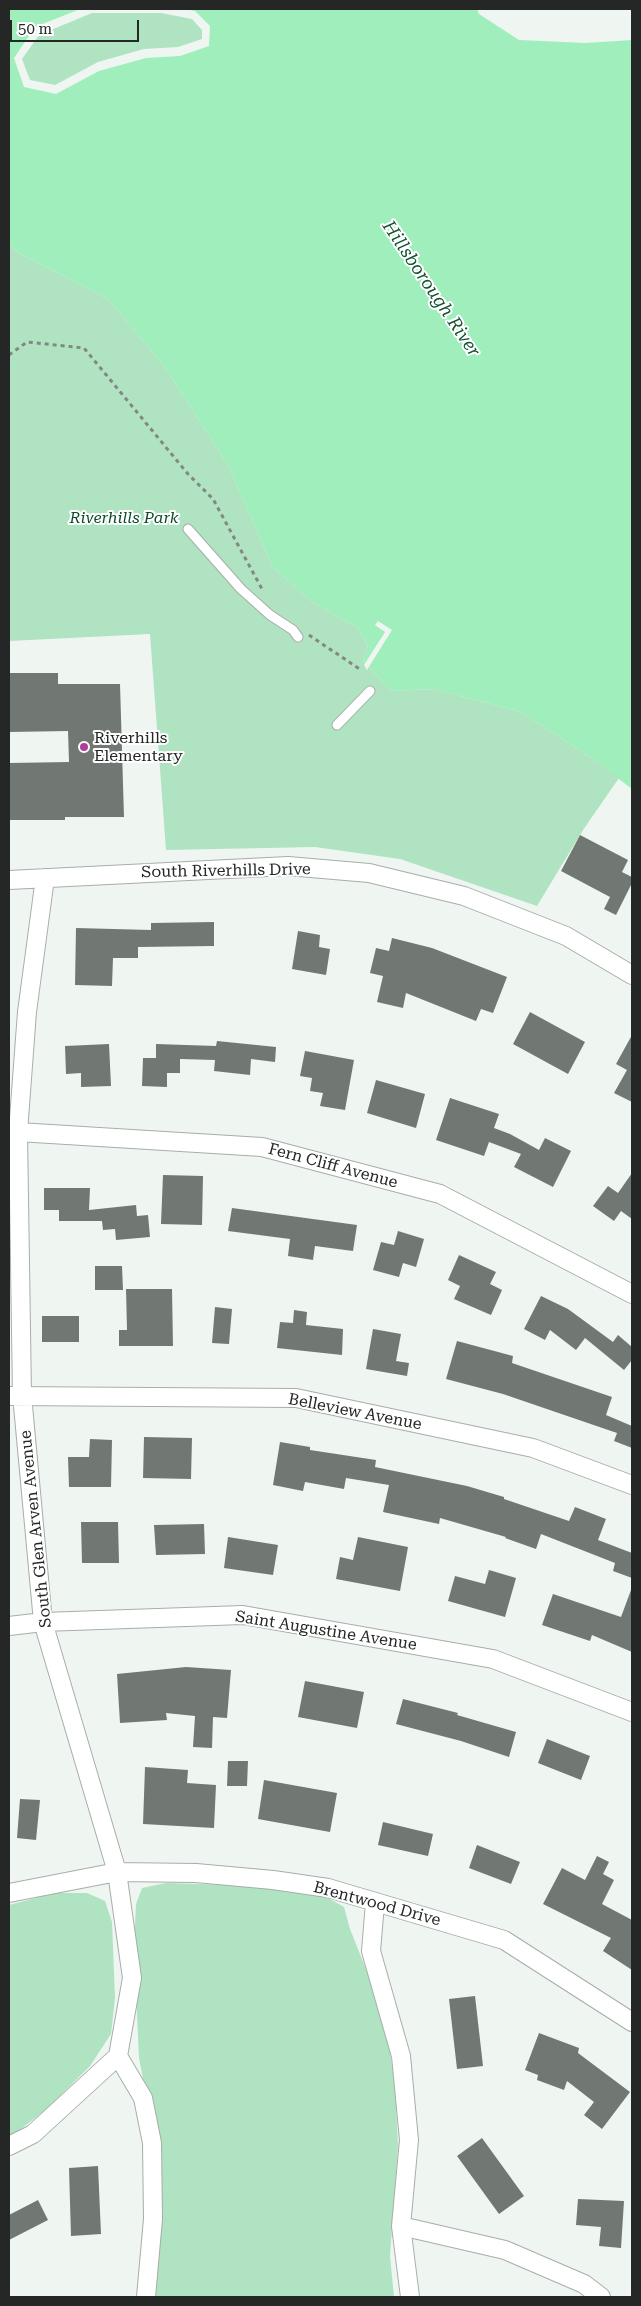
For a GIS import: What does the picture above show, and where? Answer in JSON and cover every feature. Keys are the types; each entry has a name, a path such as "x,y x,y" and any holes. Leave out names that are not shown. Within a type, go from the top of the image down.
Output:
{"street":[{"name":"South Riverhills Drive","path":"9,880 288,866 369,873 464,896 566,936 632,975"},
{"name":"South Glen Arven Avenue","path":"45,878 26,1012 13,1133 15,1395 43,1622 117,1872 132,1978 118,2056"},
{"name":"Fern Cliff Avenue","path":"13,1133 262,1147 440,1194 632,1294"},
{"name":"Belleview Avenue","path":"15,1395 296,1398 533,1448 632,1485"},
{"name":"Saint Augustine Avenue","path":"9,1626 43,1622 242,1615 493,1659 632,1712"},
{"name":"Brentwood Drive","path":"9,1893 117,1872 196,1873 273,1880 328,1888 504,1940 632,2022"},
{"path":"375,1903 371,1951 401,2056 409,2140 400,2226 410,2297"},
{"path":"9,2146 33,2134 118,2056 142,2098 152,2143 153,2219 146,2297"},
{"path":"400,2226 505,2250 584,2284 601,2297"}],"lane":[{"path":"188,529 241,589 270,615 302,634"},
{"path":"338,725 370,691"}],"path":[{"path":"9,355 27,342 84,348 188,474 212,499 264,592"},
{"path":"302,634 360,670"}],"green space":[{"path":"92,13 161,13 192,19 202,30 202,39 178,47 144,49 98,62 55,85 30,80 22,59 39,35"},
{"name":"Riverhills Park","path":"9,244 19,253 108,299 164,366 228,465 272,566 312,602 358,628 368,646 363,661 391,691 434,689 521,712 619,778 583,830 537,906 400,859 315,847 166,850 150,634 9,641"},
{"path":"166,1883 263,1886 328,1898 344,1907 350,1929 373,1987 389,2046 395,2085 398,2146 390,2256 394,2297 155,2297 162,2214 160,2165 139,2058 134,1949 136,1904 142,1888"},
{"path":"55,1893 87,1893 105,1901 112,1922 115,1998 111,2034 90,2066 48,2108 9,2138 9,1905"}],"water":[{"name":"Hillsborough River","path":"9,9 80,9 35,27 14,58 24,87 56,94 99,71 146,58 180,56 209,46 210,26 195,11 184,9 477,9 479,14 519,40 586,43 632,40 632,789 593,759 521,712 434,689 391,691 363,661 368,646 358,628 312,602 272,566 228,465 164,366 108,299 19,253 9,244"}],"pier":[{"path":"378,621 392,630 367,670 364,665 385,632 375,625"}],"building":[{"path":"9,673 58,673 58,684 120,684 124,817 65,817 65,820 9,820 9,763 69,762 68,731 9,732"},
{"path":"580,835 628,860 622,872 632,877 632,883 616,915 604,909 610,897 561,871"},
{"path":"214,922 214,946 138,947 138,958 113,958 112,986 75,985 76,928 151,930 151,923"},
{"path":"298,931 320,935 319,947 330,949 326,975 292,969"},
{"path":"392,938 432,948 507,977 493,1013 481,1009 476,1021 406,993 403,1008 377,1002 383,976 370,973 376,948 389,951"},
{"path":"530,1012 585,1042 568,1074 513,1044"},
{"path":"632,1035 632,1102 614,1093 627,1070 616,1064"},
{"path":"217,1041 276,1047 275,1062 251,1059 250,1075 214,1071 215,1060 180,1059 180,1073 167,1073 167,1087 142,1086 143,1058 156,1058 156,1044 216,1046"},
{"path":"109,1044 111,1086 81,1087 81,1073 66,1074 65,1046"},
{"path":"305,1051 354,1060 345,1110 320,1106 323,1093 310,1091 312,1078 300,1076"},
{"path":"376,1080 425,1094 416,1128 367,1113"},
{"path":"450,1098 499,1114 494,1128 510,1134 539,1150 545,1138 571,1151 553,1187 514,1167 521,1154 489,1142 484,1156 436,1140"},
{"path":"632,1173 632,1219 621,1211 614,1221 593,1206 608,1186 618,1193"},
{"path":"163,1175 203,1176 202,1225 161,1224"},
{"path":"44,1188 90,1188 89,1210 136,1205 137,1216 148,1215 150,1237 116,1240 115,1229 103,1230 102,1221 59,1221 59,1210 44,1210"},
{"path":"232,1208 357,1225 353,1251 315,1246 313,1260 288,1256 290,1239 228,1231"},
{"path":"398,1231 424,1239 416,1267 403,1263 399,1277 373,1270 381,1242 394,1245"},
{"path":"459,1255 496,1272 490,1284 502,1290 491,1315 454,1299 460,1286 448,1280"},
{"path":"95,1266 122,1266 123,1290 95,1290"},
{"path":"126,1289 172,1289 173,1346 119,1346 119,1330 127,1330"},
{"path":"541,1296 568,1309 613,1342 618,1335 632,1347 632,1360 624,1370 585,1338 576,1350 550,1330 545,1340 524,1329"},
{"path":"215,1307 232,1309 229,1344 212,1343"},
{"path":"294,1310 307,1312 306,1325 343,1329 342,1355 277,1348 280,1322 293,1323"},
{"path":"42,1316 79,1316 79,1342 42,1342"},
{"path":"373,1329 401,1334 396,1361 409,1363 407,1376 366,1369"},
{"path":"457,1341 513,1356 512,1363 612,1397 606,1415 632,1426 632,1448 614,1441 617,1433 503,1394 446,1379"},
{"path":"144,1437 192,1438 191,1479 143,1478"},
{"path":"90,1439 112,1440 111,1487 69,1487 68,1457 89,1457"},
{"path":"280,1442 310,1447 310,1450 376,1460 375,1467 467,1486 504,1497 504,1499 569,1521 575,1507 606,1519 598,1540 632,1553 632,1578 613,1571 615,1563 541,1534 536,1549 506,1537 440,1518 439,1524 383,1512 389,1485 346,1478 344,1489 305,1482 303,1491 273,1485"},
{"path":"81,1522 118,1522 119,1563 82,1563"},
{"path":"204,1524 205,1554 156,1555 154,1525"},
{"path":"228,1537 278,1545 273,1575 224,1568"},
{"path":"358,1537 408,1547 400,1591 336,1579 340,1557 353,1560"},
{"path":"489,1570 516,1578 505,1617 448,1601 455,1576 485,1584"},
{"path":"631,1590 632,1652 592,1635 590,1641 542,1625 553,1594 621,1617"},
{"path":"186,1667 231,1670 227,1718 213,1717 212,1748 193,1747 195,1716 166,1713 167,1720 120,1723 117,1674"},
{"path":"305,1681 364,1692 357,1728 298,1717"},
{"path":"403,1699 458,1713 457,1715 516,1732 509,1757 461,1741 396,1724"},
{"path":"547,1739 590,1756 581,1780 538,1763"},
{"path":"228,1761 248,1761 247,1786 227,1786"},
{"path":"145,1767 188,1770 187,1783 216,1785 214,1828 143,1824"},
{"path":"264,1780 337,1793 330,1832 258,1819"},
{"path":"20,1799 40,1800 36,1840 17,1838"},
{"path":"383,1822 433,1834 428,1856 378,1845"},
{"path":"477,1845 520,1862 511,1884 469,1868"},
{"path":"597,1856 609,1862 603,1874 614,1880 602,1904 632,1920 632,1970 603,1951 611,1938 543,1904 562,1868 585,1880"},
{"path":"475,1996 483,2066 457,2069 449,1999"},
{"path":"539,2033 579,2048 578,2053 630,2092 602,2129 584,2115 594,2102 567,2081 564,2090 537,2080 538,2075 525,2070"},
{"path":"482,2138 524,2196 499,2214 457,2156"},
{"path":"98,2166 101,2234 71,2236 69,2168"},
{"path":"578,2199 624,2201 621,2248 599,2246 601,2227 576,2225"},
{"path":"38,2200 48,2220 9,2240 9,2215"}],"place":[{"name":"Riverhills Elementary","path":"84,747"}]}
